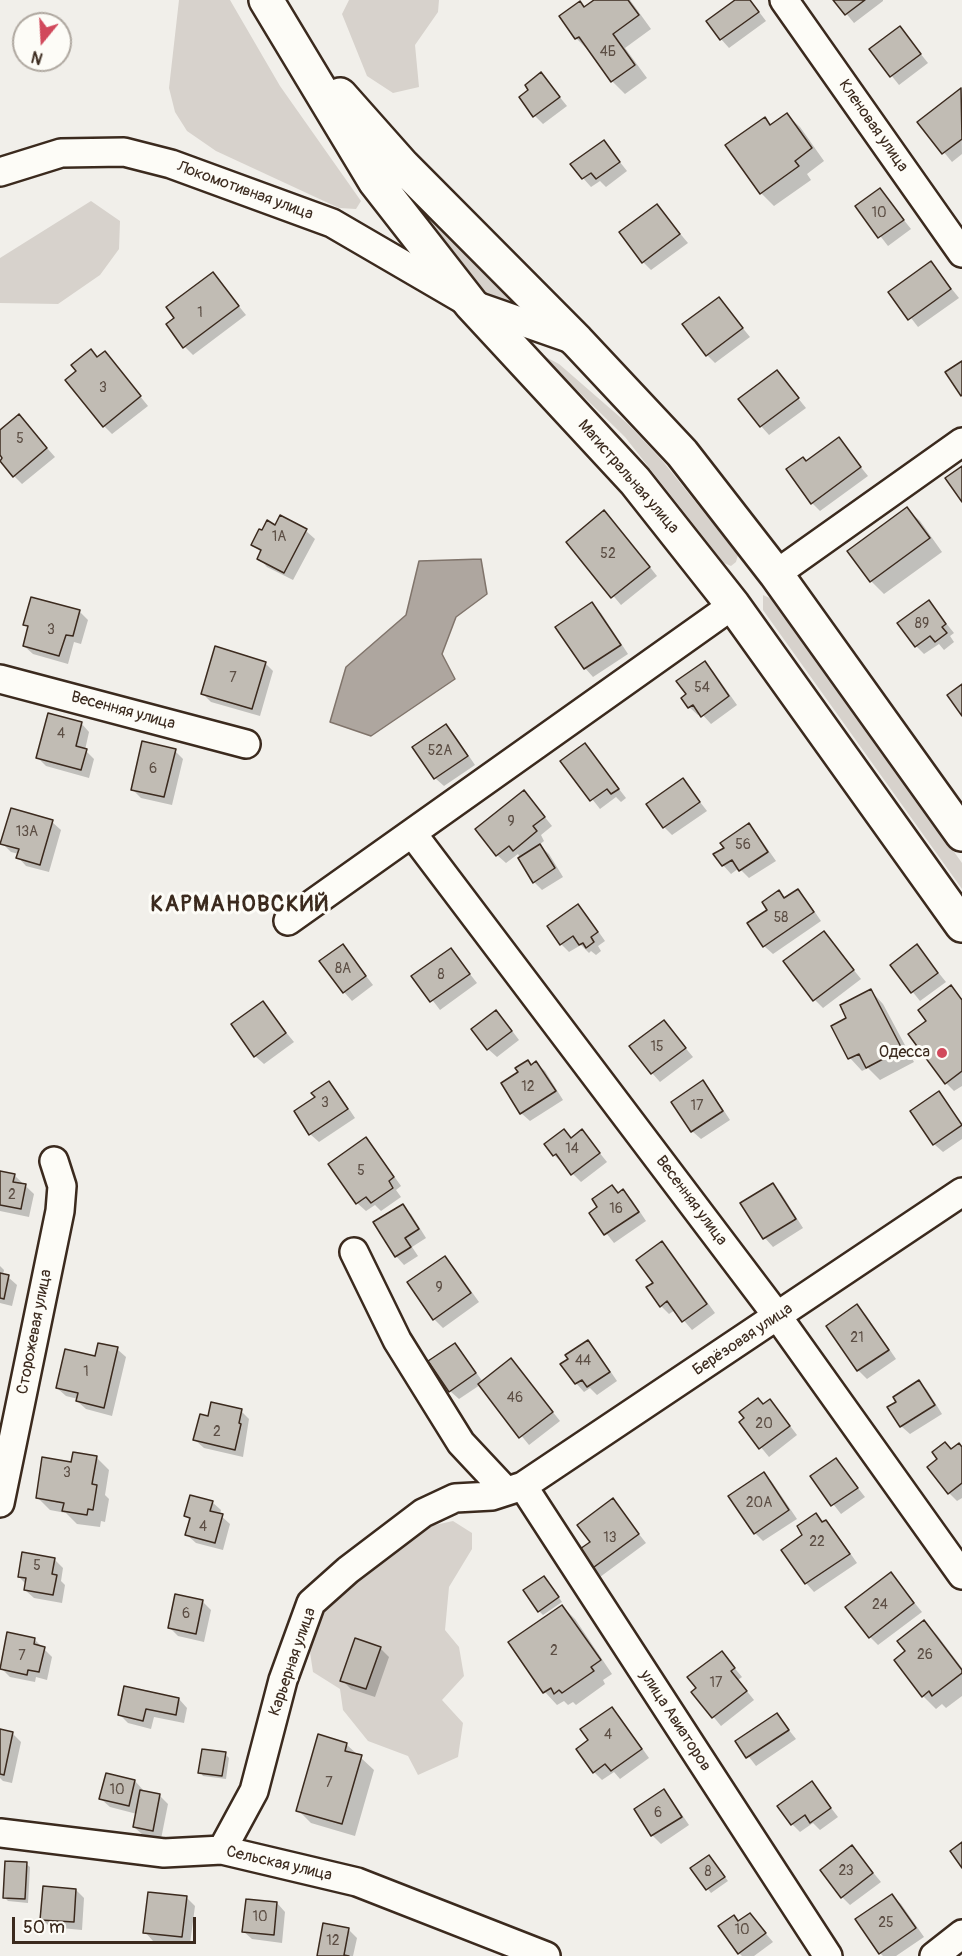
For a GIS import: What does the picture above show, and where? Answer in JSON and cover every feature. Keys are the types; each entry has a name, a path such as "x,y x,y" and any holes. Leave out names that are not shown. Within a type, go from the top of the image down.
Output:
{"main road":[{"name":"Магистральная улица","path":"266,0 375,181 471,304 635,481 733,605 962,925"},
{"name":"Магистральная улица","path":"287,36 404,166 577,341 682,453 776,574 962,834"},
{"path":"733,605 776,574"}],"street":[{"name":"Кленовая улица","path":"784,0 962,253"},
{"name":"Локомотивная улица","path":"0,172 61,153 124,152 171,164 332,223 471,304 577,341"},
{"path":"776,574 962,442"},
{"path":"288,921 733,605"},
{"name":"Весенняя улица","path":"0,679 246,744"},
{"name":"Весенняя улица","path":"412,832 778,1317 962,1575"},
{"name":"Сторожевая улица","path":"0,1503 60,1211 62,1186 54,1161"},
{"name":"Берёзовая улица","path":"515,1488 778,1317 962,1192"},
{"name":"улица Авиаторов","path":"354,1252 397,1341 461,1443 515,1488 828,1956"},
{"name":"Карьерная улица","path":"222,1850 254,1791 283,1680 311,1603 348,1570 423,1513 455,1497 492,1496 515,1488"},
{"name":"Сельская улица","path":"0,1833 164,1853 222,1850 357,1881 546,1956"},
{"path":"934,1956 962,1934"}],"shaded area":[{"path":"179,0 230,0 280,86 361,201 356,209 339,208 216,151 187,131 175,112 169,88"},
{"path":"349,0 439,0 438,12 415,45 419,87 393,93 367,76 342,14"},
{"path":"406,190 530,312 487,294"},
{"path":"91,201 120,221 119,249 100,275 58,304 0,303 0,258"},
{"path":"540,354 559,364 628,424 661,459 738,555 736,562 731,566 724,563 625,437"},
{"path":"481,559 487,594 456,617 442,654 455,679 371,736 330,722 346,667 406,615 419,561"},
{"path":"763,595 776,601 962,863 962,889 763,610"},
{"path":"453,1521 472,1533 472,1549 449,1587 445,1630 459,1647 464,1676 442,1700 463,1723 458,1757 418,1775 408,1756 368,1741 343,1710 340,1689 313,1672 308,1639 322,1609 384,1554 426,1527"}],"building":[{"path":"594,0 628,0 639,15 613,34 635,65 611,82 579,37 575,39 559,16 580,1 584,7"},
{"path":"735,0 750,0 759,12 720,40 706,21"},
{"path":"833,0 865,0 845,15"},
{"path":"900,26 921,54 890,77 869,49"},
{"path":"541,72 560,97 533,117 519,97 528,90 525,85"},
{"path":"961,88 962,139 942,154 917,122"},
{"path":"787,113 812,148 795,161 799,166 760,194 725,145 765,117 770,125"},
{"path":"604,140 620,162 596,179 591,173 582,179 570,164"},
{"path":"880,188 904,220 878,238 855,206"},
{"path":"657,204 680,234 642,263 619,232"},
{"path":"931,261 951,289 908,320 888,292"},
{"path":"213,272 239,306 183,348 166,324 174,318 166,307"},
{"path":"719,297 743,328 706,356 682,324"},
{"path":"91,349 97,357 105,351 141,396 103,427 65,380 76,371 71,365"},
{"path":"962,361 962,395 961,396 945,372"},
{"path":"777,370 799,398 760,427 738,399"},
{"path":"19,414 47,448 13,477 0,461 2,458 0,430"},
{"path":"839,437 861,467 811,504 786,469 803,457 806,461"},
{"path":"962,466 962,502 945,478"},
{"path":"907,507 930,538 870,582 847,551"},
{"path":"604,510 650,567 611,598 566,542"},
{"path":"280,515 307,529 284,573 257,559 261,550 251,545 259,529 262,530 267,520 275,525"},
{"path":"31,597 80,610 73,636 66,635 59,656 23,646 28,626 23,625"},
{"path":"929,600 946,624 942,627 947,633 935,642 930,636 915,647 897,623"},
{"path":"592,602 621,645 584,669 555,627"},
{"path":"215,646 266,662 252,709 201,694"},
{"path":"705,661 729,696 701,717 693,705 688,708 681,698 686,694 676,681"},
{"path":"962,684 962,716 947,695"},
{"path":"48,713 82,722 76,746 87,749 81,770 36,758"},
{"path":"446,724 468,756 434,779 412,747"},
{"path":"142,741 176,749 164,797 131,790"},
{"path":"585,743 619,789 611,794 607,789 590,801 560,761"},
{"path":"683,778 700,802 663,828 646,804"},
{"path":"524,790 545,817 533,826 537,831 513,851 509,846 496,856 475,829"},
{"path":"11,808 53,820 40,865 16,858 19,849 0,844"},
{"path":"749,823 768,852 739,871 732,860 722,866 713,854 724,848 720,843"},
{"path":"540,844 555,868 533,883 518,858"},
{"path":"798,889 814,912 763,947 747,923 767,910 762,902 779,890 784,898"},
{"path":"578,904 598,932 591,937 594,942 586,948 583,943 579,945 573,936 560,945 547,926"},
{"path":"824,931 854,970 813,1001 783,961"},
{"path":"343,944 366,976 343,993 319,961"},
{"path":"917,944 938,973 911,993 890,965"},
{"path":"451,948 470,974 430,1002 411,976"},
{"name":"Одесса","path":"951,985 962,1000 962,1071 945,1084 908,1034 926,1021 918,1010"},
{"path":"871,989 902,1049 866,1068 859,1054 848,1059 831,1026 846,1018 840,1005"},
{"path":"263,1001 286,1033 254,1057 231,1024"},
{"path":"496,1010 512,1031 487,1050 471,1029"},
{"path":"664,1020 686,1048 651,1074 629,1046"},
{"path":"528,1060 531,1065 536,1061 556,1091 520,1114 501,1083 518,1072 515,1068"},
{"path":"703,1080 723,1111 691,1132 671,1102"},
{"path":"329,1081 348,1109 309,1135 294,1111 315,1097 311,1093"},
{"path":"939,1091 962,1125 933,1145 910,1111"},
{"path":"564,1129 571,1138 582,1129 600,1153 571,1175 556,1154 553,1156 544,1144"},
{"path":"366,1137 394,1177 389,1181 393,1188 371,1203 366,1197 356,1204 328,1164"},
{"path":"0,1171 15,1174 13,1182 26,1184 21,1209 0,1205"},
{"path":"773,1183 796,1219 763,1239 740,1203"},
{"path":"612,1185 618,1193 623,1189 639,1212 604,1235 589,1213 597,1207 592,1199"},
{"path":"403,1204 419,1229 405,1238 411,1247 395,1257 373,1222"},
{"path":"662,1241 707,1304 682,1322 667,1301 660,1307 646,1287 653,1283 636,1260"},
{"path":"445,1256 471,1293 433,1320 407,1282"},
{"path":"0,1273 9,1275 4,1299 0,1298"},
{"path":"857,1304 889,1350 857,1371 826,1326"},
{"path":"588,1340 610,1372 587,1387 582,1380 575,1384 560,1364 568,1359 565,1355"},
{"path":"98,1343 118,1347 104,1408 76,1401 78,1393 56,1388 65,1349 95,1356"},
{"path":"455,1343 476,1373 449,1392 428,1361"},
{"path":"511,1358 553,1412 519,1438 478,1384"},
{"path":"919,1380 935,1405 900,1427 887,1407 896,1402 893,1397"},
{"path":"758,1398 763,1404 770,1399 790,1426 759,1449 739,1422 744,1418 739,1412"},
{"path":"211,1402 242,1409 235,1450 193,1440 200,1414 208,1416"},
{"path":"945,1442 951,1449 959,1443 962,1447 962,1483 948,1494 927,1467 937,1459 932,1452"},
{"path":"73,1452 97,1456 92,1484 97,1485 93,1510 88,1509 87,1515 62,1511 64,1503 36,1498 42,1457 71,1462"},
{"path":"836,1458 858,1488 831,1506 810,1476"},
{"path":"764,1472 789,1510 754,1534 728,1496"},
{"path":"190,1495 213,1501 210,1511 223,1514 215,1543 185,1535 190,1518 184,1516"},
{"path":"613,1498 639,1534 590,1570 577,1551 590,1542 577,1525"},
{"path":"816,1513 822,1522 826,1520 850,1554 805,1584 781,1550 802,1535 797,1526"},
{"path":"22,1552 55,1558 52,1574 57,1575 53,1595 24,1590 26,1578 18,1577"},
{"path":"891,1572 914,1603 869,1638 845,1607"},
{"path":"544,1576 559,1597 538,1612 523,1590"},
{"path":"175,1594 203,1600 196,1634 168,1628"},
{"path":"562,1605 601,1660 591,1667 594,1671 562,1693 559,1690 554,1694 551,1688 543,1693 508,1642"},
{"path":"924,1620 962,1673 932,1696 929,1691 922,1697 894,1660 905,1651 897,1641"},
{"path":"7,1632 35,1638 34,1644 45,1647 39,1672 28,1670 27,1675 0,1669"},
{"path":"355,1638 381,1647 366,1689 340,1681"},
{"path":"722,1651 735,1668 731,1671 747,1691 712,1718 691,1692 696,1688 687,1677"},
{"path":"124,1686 179,1698 176,1715 146,1709 143,1721 118,1715"},
{"path":"612,1707 642,1749 611,1771 605,1764 593,1773 576,1749 588,1740 580,1729"},
{"path":"777,1713 789,1730 746,1758 735,1741"},
{"path":"0,1729 13,1732 4,1775 0,1774"},
{"path":"318,1734 347,1743 345,1751 362,1755 342,1824 296,1811"},
{"path":"202,1749 226,1752 222,1776 198,1773"},
{"path":"106,1773 135,1780 129,1806 99,1799"},
{"path":"812,1781 831,1808 810,1823 805,1815 791,1825 777,1806"},
{"path":"664,1789 682,1817 651,1836 634,1809"},
{"path":"140,1790 160,1794 153,1831 133,1827"},
{"path":"962,1842 962,1868 950,1851"},
{"path":"852,1845 873,1873 841,1898 820,1870"},
{"path":"709,1855 725,1877 706,1890 690,1868"},
{"path":"5,1861 27,1862 25,1899 3,1898"},
{"path":"43,1886 76,1889 74,1922 40,1920"},
{"path":"148,1892 187,1896 182,1937 143,1933"},
{"path":"892,1894 916,1928 879,1954 855,1919"},
{"path":"246,1899 277,1902 274,1935 242,1932"},
{"path":"750,1913 766,1933 738,1954 718,1926 734,1915 738,1921"},
{"path":"323,1923 349,1928 344,1955 349,1956 317,1956"}],"place":[{"name":"Одесса","path":"942,1053"}],"district":[{"name":"КАРМАНОВСКИЙ","path":"240,905"}]}
